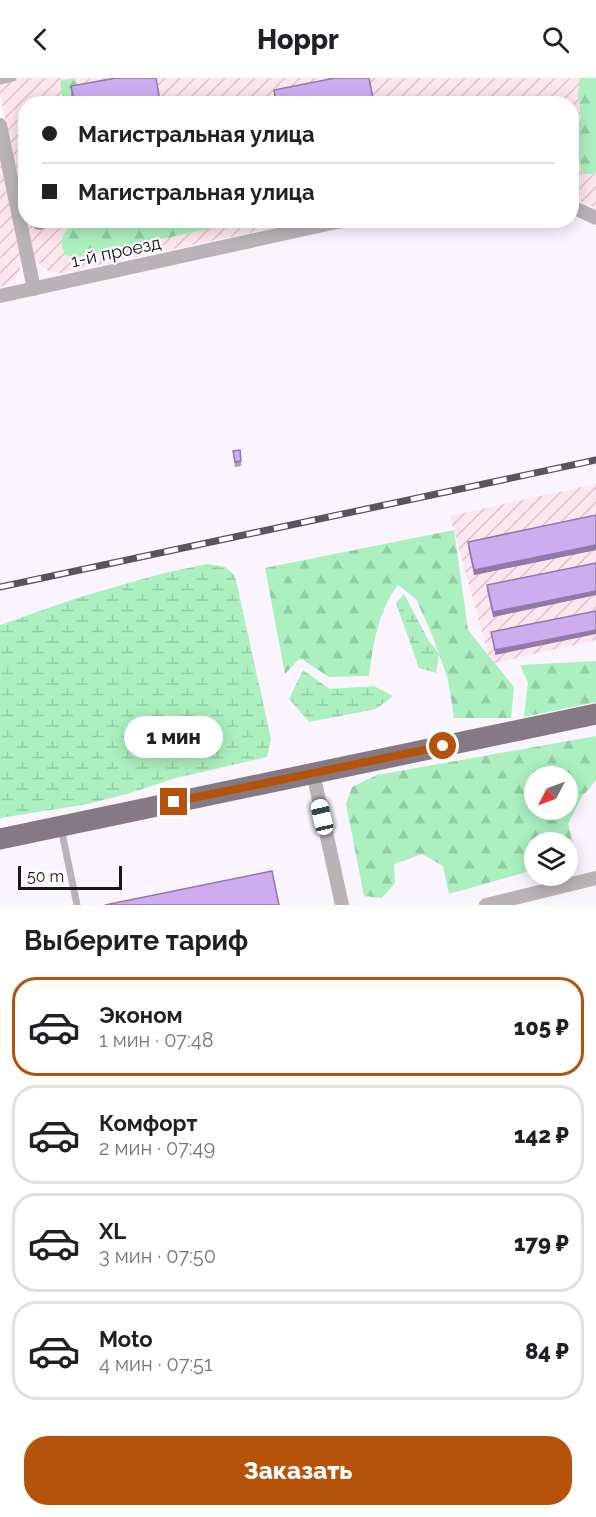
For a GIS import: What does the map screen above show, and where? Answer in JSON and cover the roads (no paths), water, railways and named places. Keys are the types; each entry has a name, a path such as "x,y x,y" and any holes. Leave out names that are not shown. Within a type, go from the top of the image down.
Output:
{"main road":[{"path":"0,839 596,714"}],"street":[{"path":"0,125 18,212"},
{"path":"579,210 596,218"},
{"path":"21,228 34,289"},
{"name":"1-й проезд","path":"0,296 310,228"},
{"path":"313,773 342,905"},
{"path":"486,905 596,878"}],"lane":[{"path":"0,81 13,78"},
{"path":"60,826 76,905"}],"railway":[{"path":"0,587 596,460"}]}
